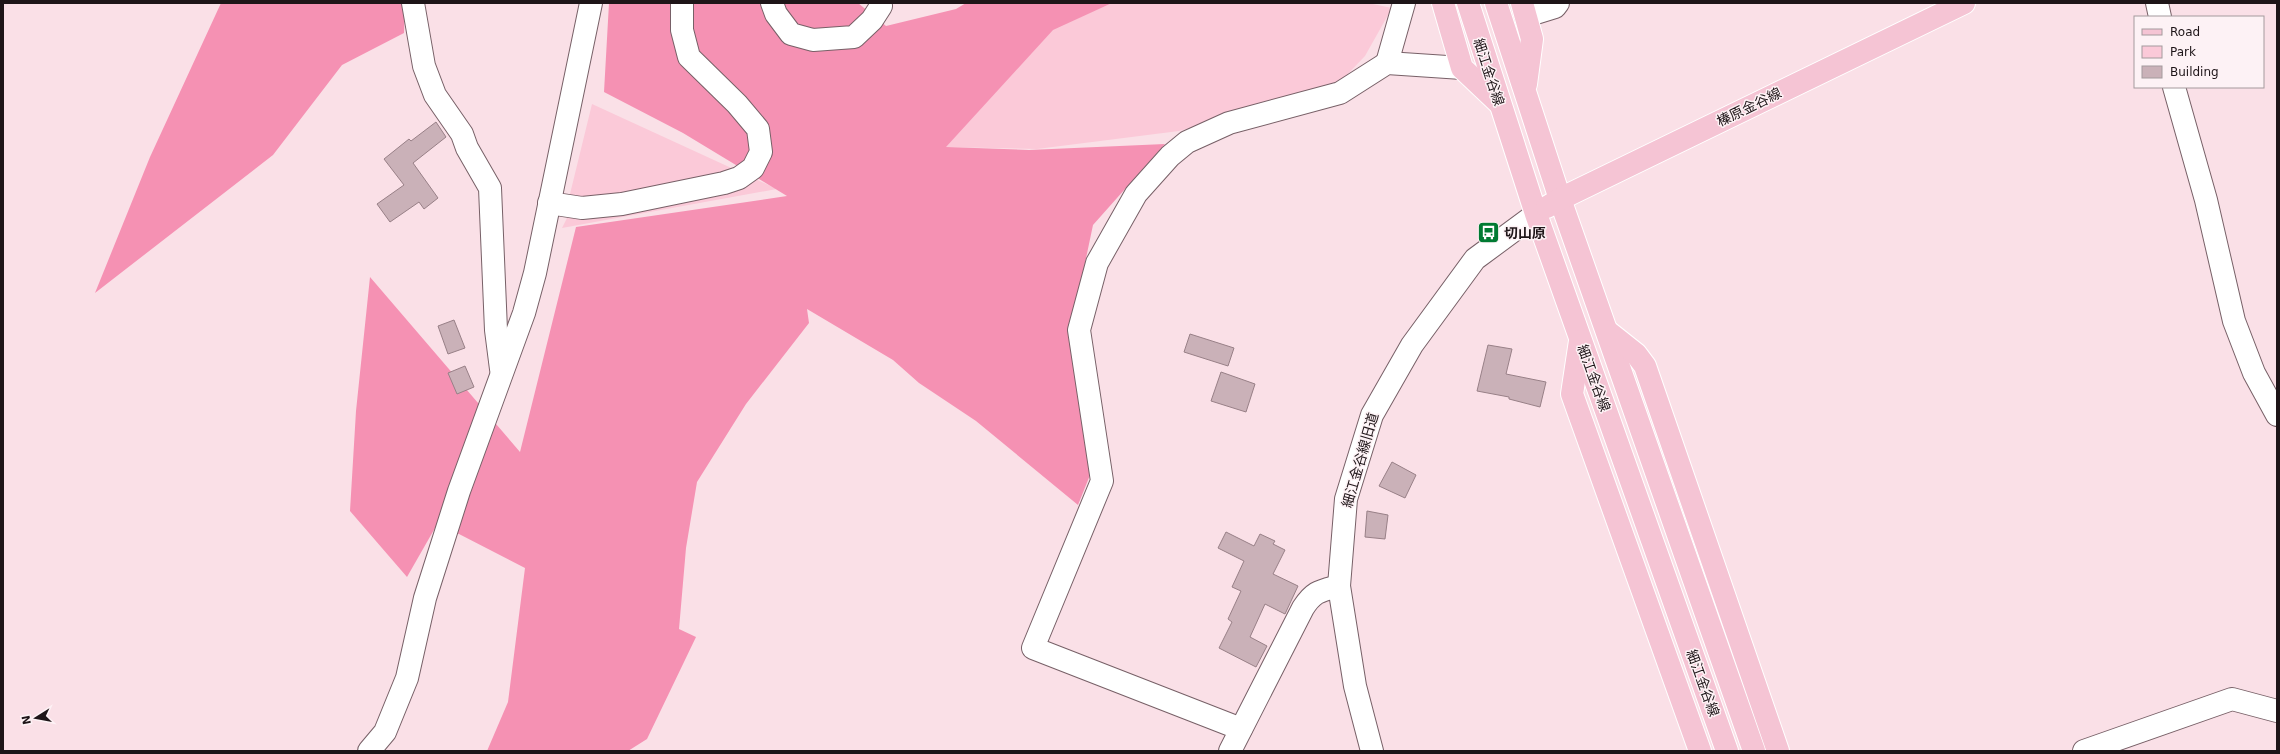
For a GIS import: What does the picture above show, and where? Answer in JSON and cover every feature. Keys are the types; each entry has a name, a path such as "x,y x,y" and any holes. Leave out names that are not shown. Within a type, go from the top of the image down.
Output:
{"main road":[{"path":"1443,3 1462,68 1499,103"},
{"name":"細江金谷線","path":"1468,3 1536,214 1727,751"},
{"name":"細江金谷線","path":"1496,3 1560,199 1754,751"},
{"name":"榛原金谷線","path":"1536,214 1560,199 1964,3"},
{"path":"1524,10 1532,39 1525,90"},
{"path":"1607,331 1636,354 1645,366 1778,751"},
{"path":"1580,339 1572,394 1700,751"}],"street":[{"path":"413,3 424,66 435,95 462,134 467,148 490,188 496,330 501,372"},
{"path":"369,751 385,732 407,678 425,598 459,491 501,372 524,313 591,3"},
{"path":"549,203 582,208 622,204 724,183 739,178 753,168 761,152 758,129 738,104 689,57 682,30 682,3"},
{"path":"772,3 776,14 791,34 813,40 828,40 854,37 872,20 881,6 880,3"},
{"path":"1387,63 1404,3"},
{"path":"1524,10 1555,6 1558,3"},
{"path":"2157,3 2160,16"},
{"path":"1241,729 1033,648 1102,481 1078,330 1097,263 1136,194 1170,156 1187,142 1229,123 1340,93 1387,63 1462,68"},
{"path":"2174,88 2206,200 2234,321 2254,373 2277,415"},
{"name":"細江金谷線旧道","path":"1372,751 1355,686 1339,586 1346,499 1372,415 1412,345 1475,259 1536,214"},
{"path":"1230,751 1312,595 1339,586"},
{"path":"2084,751 2232,699 2277,710"}],"green space":[{"path":"1112,3 1368,3 1392,8 1365,56 1340,82 1295,98 1179,131 1037,149 945,147 1053,29"},
{"path":"592,104 777,189 562,228 570,212 570,194"}],"shaded area":[{"path":"221,3 405,3 404,33 342,65 273,155 95,293 150,157"},
{"path":"609,3 858,3 886,26 956,9 966,3 1112,3 1053,30 946,147 1029,150 1165,144 1093,225 1073,320 1092,470 1078,505 976,421 919,383 893,360 807,309 809,323 746,404 697,482 686,548 679,629 696,637 647,739 628,751 487,751 508,702 525,568 459,534 435,528 407,577 350,511 356,411 370,277 520,452 576,227 787,196 683,133 604,92"}],"building":[{"path":"436,122 446,137 413,163 438,198 424,209 419,202 390,222 377,204 404,185 384,159 409,139 411,141"},
{"path":"454,320 465,348 448,354 438,326"},
{"path":"1190,334 1234,348 1228,366 1184,352"},
{"path":"1488,345 1512,349 1506,374 1546,382 1540,407 1509,399 1509,397 1477,391"},
{"path":"465,366 474,387 457,394 448,373"},
{"path":"1221,372 1255,384 1246,412 1211,401"},
{"path":"1392,462 1416,475 1405,498 1379,486"},
{"path":"1367,511 1388,515 1385,539 1365,537"},
{"path":"1226,532 1254,546 1260,534 1275,541 1273,544 1285,550 1273,574 1298,586 1285,614 1265,604 1250,637 1267,646 1256,667 1219,648 1232,622 1228,619 1241,591 1232,587 1244,561 1218,548"}],"place":[{"name":"切山原","path":"1488,233"}]}
